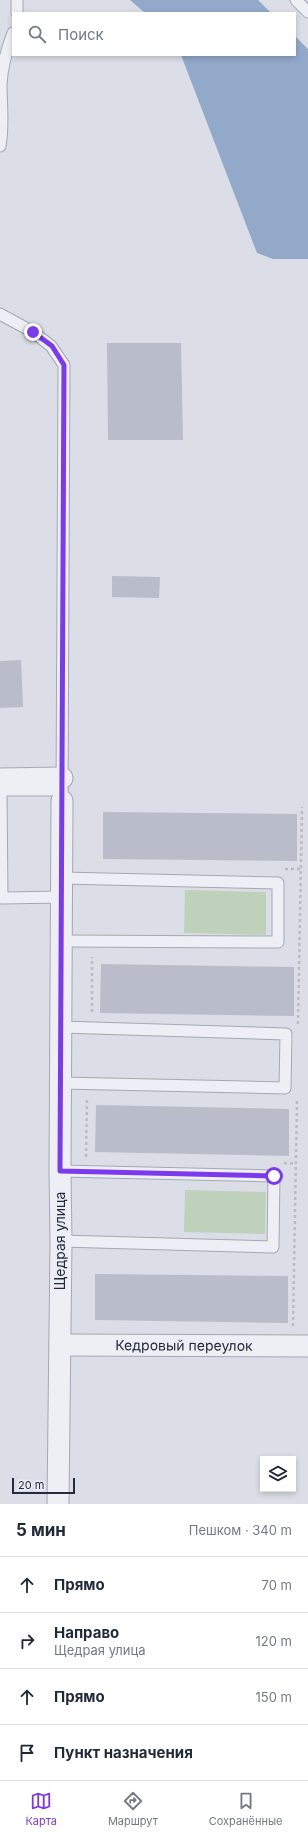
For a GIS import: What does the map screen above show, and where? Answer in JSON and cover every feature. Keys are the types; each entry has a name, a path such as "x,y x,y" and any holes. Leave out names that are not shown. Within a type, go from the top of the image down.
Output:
{"street":[{"path":"0,779 62,790"},
{"name":"Щедрая улица","path":"58,1504 62,1241 60,1171 62,790"},
{"name":"Кедровый переулок","path":"60,1345 308,1346"}],"lane":[{"path":"17,0 17,12"},
{"path":"296,0 308,12"},
{"path":"0,146 3,130 1,83 5,54 12,36"},
{"path":"0,314 33,332 52,346 64,365 62,790 1,790 2,898 62,887 278,883 278,942 62,941"},
{"path":"61,1027 286,1034 285,1088 61,1083"},
{"path":"60,1171 274,1176 273,1247 62,1241"}],"path":[{"path":"298,1029 302,807"},
{"path":"292,950 299,950"},
{"path":"92,952 92,1019"},
{"path":"290,1022 298,1022"},
{"path":"86,1162 87,1095"},
{"path":"293,1332 297,1095"},
{"path":"280,1164 296,1164"}],"green space":[{"path":"185,890 266,892 266,935 184,933"},
{"path":"185,1190 266,1192 265,1234 184,1232"}],"water":[{"path":"130,0 258,0 270,12 144,12"},
{"path":"296,37 308,49 308,259 273,259 257,253 181,56 296,56"}],"building":[{"path":"107,343 181,343 183,440 108,440"},
{"path":"112,576 160,577 159,598 112,597"},
{"path":"21,660 23,707 0,708 0,661"},
{"path":"103,812 297,814 297,861 103,859"},
{"path":"101,964 294,967 294,1016 100,1013"},
{"path":"96,1105 289,1109 289,1156 95,1152"},
{"path":"95,1274 288,1276 288,1323 95,1320"}],"route":[{"path":"33,332 52,346 64,365 60,1171 274,1176"}]}
